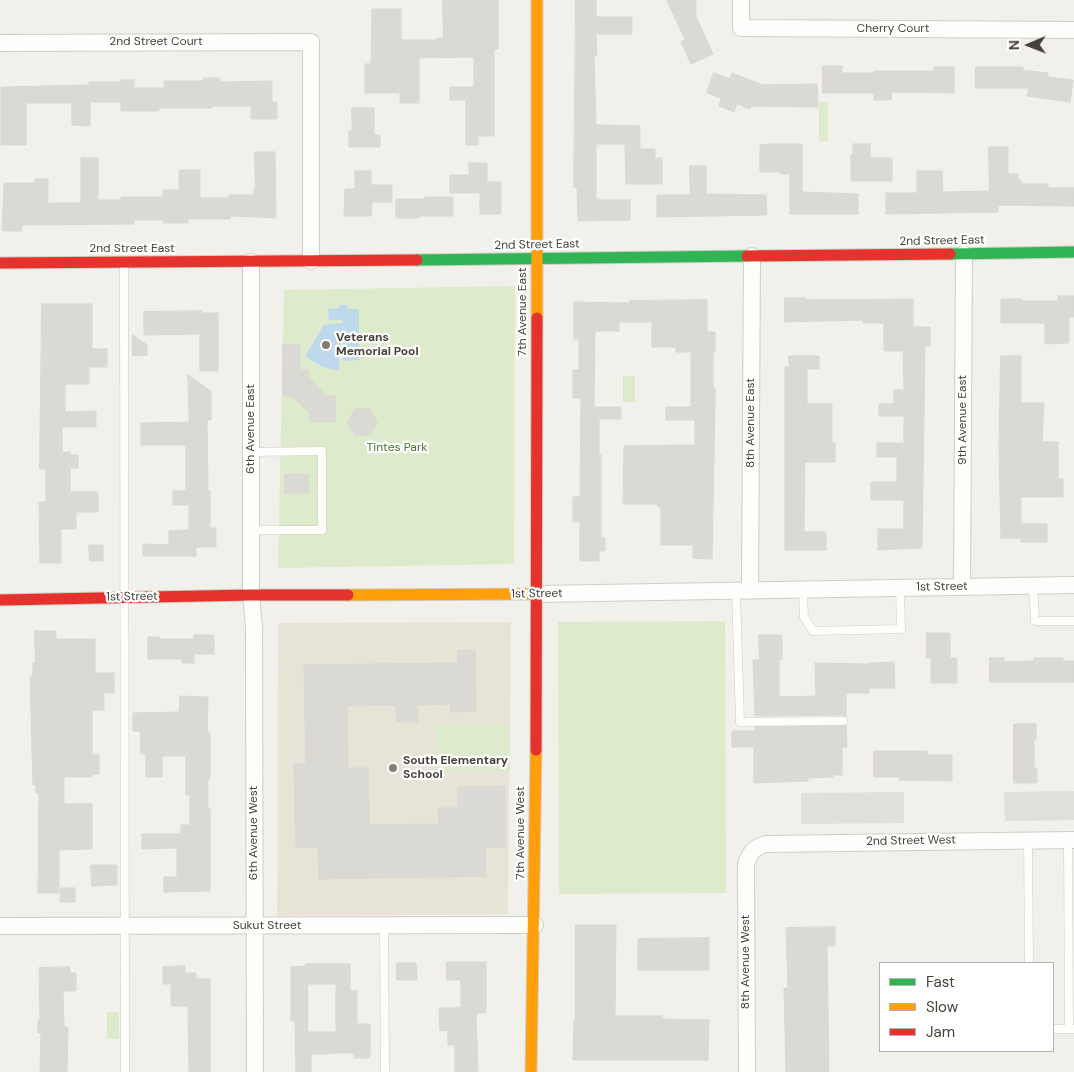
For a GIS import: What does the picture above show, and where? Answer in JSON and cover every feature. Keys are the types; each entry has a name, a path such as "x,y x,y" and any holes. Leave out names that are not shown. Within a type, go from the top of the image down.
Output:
{"street":[{"name":"7th Avenue East","path":"537,0 537,594"},
{"name":"Cherry Court","path":"741,0 741,28 1074,30"},
{"name":"2nd Street Court","path":"0,43 311,42 311,261"},
{"name":"2nd Street East","path":"0,263 251,262 1074,252"},
{"name":"9th Avenue East","path":"962,586 964,254"},
{"name":"8th Avenue East","path":"743,591 752,256"},
{"name":"6th Avenue East","path":"251,262 251,595"},
{"name":"1st Street","path":"0,600 1074,585"},
{"name":"7th Avenue West","path":"531,1072 535,925 537,594"},
{"name":"6th Avenue West","path":"251,595 254,627 255,1072"},
{"name":"2nd Street West","path":"751,852 760,845 766,844 1071,840"},
{"name":"8th Avenue West","path":"747,1072 746,864 751,852"},
{"name":"Sukut Street","path":"0,926 535,925"}],"lane":[{"path":"124,263 125,1072"},
{"path":"251,452 322,451 322,530 251,530"},
{"path":"1033,585 1035,621 1074,621"},
{"path":"802,590 804,617 813,631 822,631 901,629 900,588"},
{"path":"743,591 740,722 843,721"},
{"path":"1028,840 1029,962"},
{"path":"1054,1029 1071,1029 1071,840"},
{"path":"384,926 385,1072"}],"shaded area":[{"name":"South Elementary School","path":"511,622 508,914 277,916 278,623"},
{"path":"1074,791 1074,820 1005,821 1004,792"},
{"path":"904,792 904,823 801,824 801,793"}],"green space":[{"path":"819,102 828,102 828,141 819,141"},
{"name":"Tintes Park","path":"515,286 514,562 511,564 278,568 284,290"},
{"path":"623,376 635,376 635,402 623,402"},
{"path":"725,621 726,893 559,894 558,622"},
{"path":"509,724 510,771 437,772 436,725"},
{"path":"107,1012 119,1012 119,1039 107,1039"}],"water":[{"name":"Veterans Memorial Pool","path":"339,305 347,305 347,309 359,309 359,360 343,361 343,333 340,332 339,371 322,367 305,356 324,325 343,323 342,320 329,320 328,309 339,308"}],"building":[{"path":"443,0 498,0 498,49 494,49 494,136 478,136 478,145 466,145 466,100 450,100 450,87 474,87 474,57 419,58 419,103 400,103 400,93 365,93 365,64 371,64 372,9 401,9 401,40 437,40 437,38 443,38"},
{"path":"576,0 596,0 596,17 632,17 632,34 596,34 597,56 594,56 596,125 640,126 640,149 655,149 655,158 662,158 662,184 626,184 625,144 596,144 596,200 630,200 630,220 578,221 577,187 574,187"},
{"path":"667,0 696,0 696,16 713,54 691,64 681,42 685,40"},
{"path":"823,66 842,66 842,73 934,71 934,67 954,67 954,93 892,92 891,100 874,100 874,93 823,93"},
{"path":"976,67 1023,67 1023,70 1048,73 1048,77 1073,80 1070,102 1027,96 1029,88 976,88"},
{"path":"714,73 730,79 732,73 763,85 817,84 818,107 751,106 750,109 737,104 734,112 719,106 721,98 707,93"},
{"path":"204,78 220,78 220,82 272,81 272,102 277,102 277,119 251,119 251,106 159,108 159,111 121,111 121,102 90,102 90,126 72,125 72,103 26,103 26,145 1,145 1,87 89,85 89,82 134,80 134,88 164,88 164,81 204,81"},
{"path":"352,108 374,108 374,135 380,135 380,147 349,147 349,131 352,131"},
{"path":"802,144 802,192 858,194 858,214 790,214 790,174 760,172 760,145"},
{"path":"853,144 870,144 870,158 892,158 892,181 851,181"},
{"path":"989,147 1008,147 1008,174 1018,174 1018,180 1021,180 1021,184 1048,184 1048,188 1074,188 1074,206 998,205 998,212 886,214 886,193 917,193 917,171 942,171 943,192 989,191"},
{"path":"255,152 275,152 276,218 231,216 230,219 188,219 188,223 163,223 163,220 134,220 134,224 22,225 22,231 2,231 4,183 35,183 35,179 48,179 48,203 81,203 81,158 98,158 98,200 121,200 121,197 163,197 163,190 179,190 179,170 200,170 200,198 229,198 229,195 254,195"},
{"path":"469,163 487,163 487,182 501,182 501,214 480,214 480,193 450,193 450,175 469,175"},
{"path":"690,166 706,166 706,194 766,195 767,215 657,217 657,195 690,195"},
{"path":"355,171 371,171 371,185 392,185 392,202 372,202 371,216 344,216 345,189 355,189"},
{"path":"425,197 453,197 453,216 396,218 396,199 425,199"},
{"path":"1058,296 1074,296 1074,317 1069,317 1069,343 1045,344 1045,323 1001,323 1001,299 1058,301"},
{"path":"785,298 806,298 806,300 913,299 913,327 930,327 930,346 925,346 922,548 878,550 878,529 904,529 904,500 871,500 871,482 897,482 897,457 877,457 877,443 904,443 904,416 879,416 879,404 894,404 894,390 904,390 903,351 884,351 884,323 863,323 863,320 785,322"},
{"path":"707,300 707,332 715,332 715,352 713,352 715,402 712,559 693,558 693,545 661,545 661,507 658,507 658,504 623,504 624,446 695,445 695,420 666,420 666,407 691,407 691,352 676,352 676,347 652,347 652,322 619,322 619,331 595,331 594,407 621,407 621,419 599,419 601,538 605,538 605,551 599,551 599,561 580,561 580,522 573,522 573,497 580,497 581,398 573,398 573,370 579,370 579,339 574,339 574,302 630,303 630,301"},
{"path":"42,304 92,304 92,349 107,349 107,367 89,367 89,384 65,384 65,412 96,411 96,427 62,427 62,452 78,455 78,468 70,468 70,492 98,492 98,512 76,512 76,529 61,529 61,563 40,563 39,502 46,502 46,469 40,469"},
{"path":"202,311 202,313 218,313 218,371 200,371 200,334 144,335 144,312"},
{"path":"133,335 147,345 147,355 133,356"},
{"path":"283,344 300,345 300,370 308,370 309,377 326,396 335,396 335,422 310,422 310,413 291,396 283,396"},
{"path":"789,356 819,356 819,369 807,369 807,404 832,404 832,443 835,443 835,462 805,462 804,532 826,532 826,550 785,550 785,367 789,367"},
{"path":"1001,356 1021,356 1021,403 1044,403 1042,442 1058,442 1058,479 1063,479 1063,497 1021,497 1021,524 1047,524 1047,542 1021,542 1021,538 1001,538 999,448"},
{"path":"188,375 211,391 211,420 207,420 208,491 210,491 210,528 216,528 216,547 196,547 196,556 143,556 143,544 169,545 169,531 189,530 189,505 173,505 173,491 186,491 186,446 141,445 141,423 189,422"},
{"path":"355,409 370,409 377,422 370,435 355,435 348,423"},
{"path":"285,474 308,474 309,493 285,493"},
{"path":"89,545 103,545 103,561 90,561"},
{"path":"35,631 56,631 56,639 95,639 95,673 114,673 114,693 104,693 104,710 92,710 92,755 99,755 99,774 92,774 92,777 64,777 64,804 92,804 92,849 59,850 59,893 38,893 39,793 36,793 36,785 33,785 30,676 33,676 33,663 35,663"},
{"path":"927,633 950,633 950,658 957,658 957,683 931,683 931,658 927,658"},
{"path":"194,635 214,635 214,654 194,654 194,663 182,663 182,659 148,659 148,637 159,637 159,639 194,639"},
{"path":"759,635 782,635 782,660 779,660 779,697 816,696 815,663 869,664 894,662 895,688 869,688 869,693 846,693 846,717 843,715 755,716 753,660 759,660"},
{"path":"475,650 476,711 451,712 450,704 417,705 418,722 397,722 396,705 347,706 348,768 368,768 369,825 439,824 438,808 458,808 458,787 505,786 506,847 485,847 486,876 319,879 318,847 296,847 294,764 306,764 304,665 458,663 458,651"},
{"path":"990,658 1004,658 1004,662 1034,661 1034,658 1063,658 1063,661 1074,661 1074,682 990,682"},
{"path":"180,696 208,697 207,733 210,733 208,809 210,809 210,891 164,892 164,877 177,877 177,848 142,849 142,834 181,834 181,825 190,825 190,795 186,795 186,756 162,756 162,777 146,777 146,754 141,754 140,731 133,731 133,713 179,712"},
{"path":"1014,724 1036,724 1034,768 1037,768 1037,783 1014,783"},
{"path":"846,725 847,747 842,747 842,775 833,775 833,777 808,778 808,781 754,783 754,747 732,747 732,731 755,731 755,727"},
{"path":"874,751 927,751 927,755 952,755 952,781 899,780 899,777 874,777"},
{"path":"91,865 117,865 117,885 92,886"},
{"path":"61,888 75,888 75,902 60,902"},
{"path":"576,925 616,925 615,1016 662,1016 662,1019 709,1020 708,1060 573,1060"},
{"path":"835,927 835,946 827,946 829,1072 786,1072 784,988 788,988 786,928"},
{"path":"709,938 709,970 638,970 638,939"},
{"path":"447,962 486,962 486,1013 476,1013 478,1072 455,1072 455,1045 448,1045 448,1030 440,1031 439,1008 461,1008 461,980 447,980"},
{"path":"397,963 416,963 417,980 397,980"},
{"path":"306,964 350,964 350,991 357,991 357,1024 370,1024 369,1058 354,1058 354,1053 311,1054 311,1072 296,1072 295,1021 291,1021 291,967 306,966","holes":["308,984 336,984 336,1032 308,1032"]},
{"path":"185,966 185,973 196,973 196,979 210,979 210,1072 189,1072 188,1006 171,1006 171,984 163,984 163,967"},
{"path":"70,967 70,973 76,973 76,991 63,991 64,1027 68,1027 67,1072 40,1072 41,1033 38,1033 38,1020 40,1020 39,968"}],"traffic: fast":[{"path":"950,254 1074,252"},
{"path":"417,260 747,256"}],"traffic: slow":[{"path":"537,0 537,318"},
{"path":"348,595 537,594"},
{"path":"531,1072 536,750"}],"traffic: jam":[{"path":"747,256 950,254"},
{"path":"0,263 417,260"},
{"path":"536,750 537,318"},
{"path":"0,600 348,595"}],"place":[{"name":"Veterans Memorial Pool","path":"326,345"},
{"name":"South Elementary School","path":"393,768"}]}
